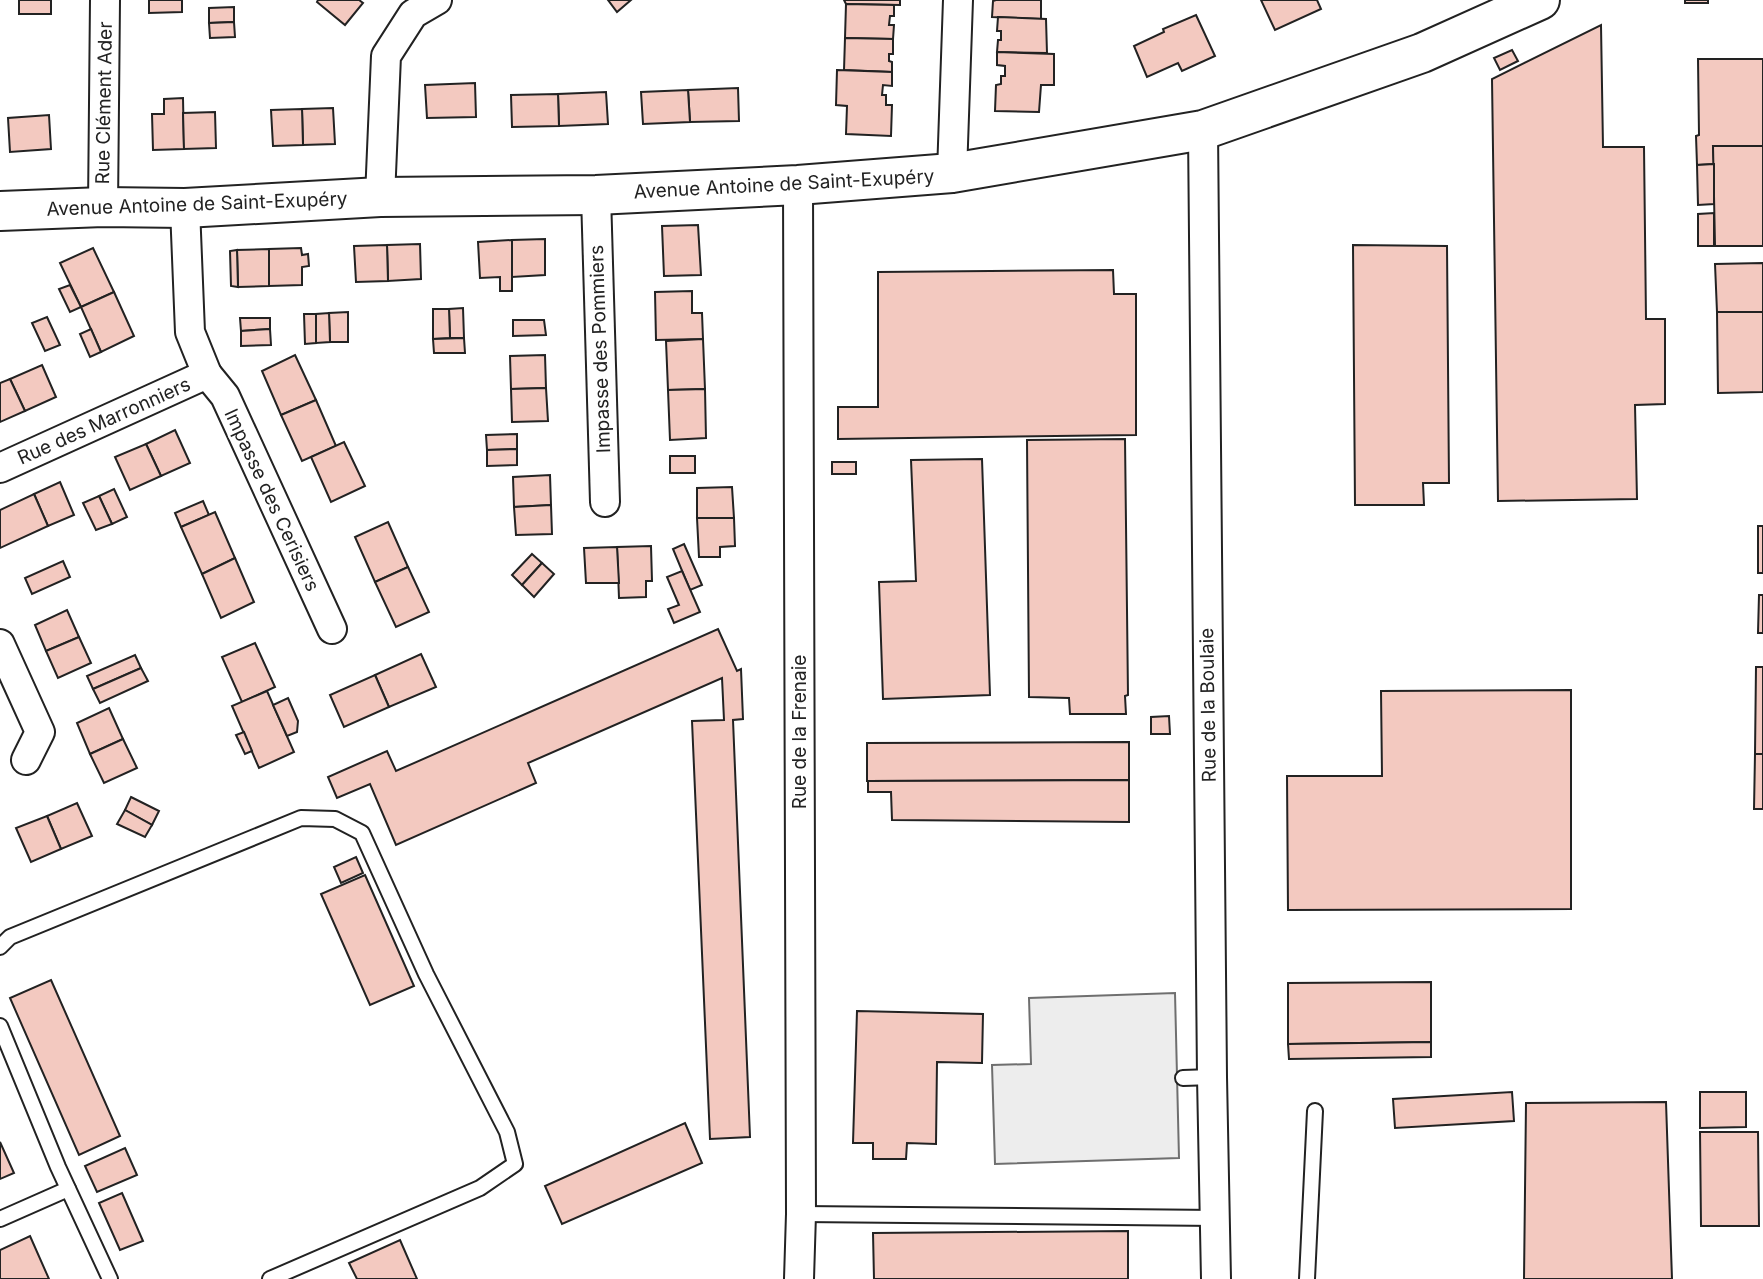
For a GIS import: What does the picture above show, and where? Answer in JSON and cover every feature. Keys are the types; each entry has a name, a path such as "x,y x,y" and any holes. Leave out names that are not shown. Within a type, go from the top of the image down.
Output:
{"street":[{"name":"Rue Clément Ader","path":"103,207 105,0"},
{"path":"380,197 386,56 412,14 438,0"},
{"path":"952,173 958,0"},
{"name":"Avenue Antoine de Saint-Exupéry","path":"0,211 103,207 184,208 380,197 596,195 798,185 952,173 1203,130 1422,53 1540,0"},
{"name":"Rue de la Boulaie","path":"1203,130 1216,1279"},
{"name":"Rue de la Frenaie","path":"798,185 799,1279"},
{"name":"Impasse des Pommiers","path":"596,195 605,502"},
{"name":"Rue des Marronniers","path":"0,468 207,374 190,332 184,208"},
{"name":"Impasse des Cerisiers","path":"207,374 225,396 332,629"},
{"path":"0,644 40,732 26,760"}],"lane":[{"path":"0,947 10,937 300,818 335,819 362,834 426,974 507,1132 515,1164 480,1188 291,1275 270,1279"},
{"path":"0,1026 68,1189 110,1279"},
{"path":"1183,1078 1212,1077"},
{"path":"1307,1279 1315,1111"},
{"path":"0,1219 68,1189"},
{"path":"801,1214 1217,1218"}],"shaded area":[{"path":"1175,993 1179,1158 995,1164 992,1065 1031,1064 1029,998"}],"building":[{"path":"19,0 51,0 51,14 19,14"},
{"path":"149,0 182,0 182,12 149,13"},
{"path":"359,0 363,3 345,25 317,2"},
{"path":"608,0 631,0 617,12"},
{"path":"844,0 900,0 900,5 846,4"},
{"path":"1041,0 1041,19 992,17 993,1"},
{"path":"1261,0 1317,0 1321,9 1275,30"},
{"path":"1685,0 1708,0 1708,3 1685,3"},
{"path":"846,4 894,5 894,16 890,16 889,25 894,25 893,39 845,38"},
{"path":"234,7 234,22 209,23 209,8"},
{"path":"1196,15 1215,56 1182,71 1178,63 1147,77 1134,46 1164,32 1163,29"},
{"path":"998,17 1046,19 1047,53 997,52 998,40 1001,40 1001,31 997,31"},
{"path":"234,22 235,37 210,38 209,23"},
{"path":"1601,25 1603,147 1644,147 1646,319 1665,319 1665,404 1635,405 1637,499 1498,501 1492,79"},
{"path":"845,38 893,39 893,54 889,54 892,72 844,70"},
{"path":"1512,50 1518,61 1500,70 1494,58"},
{"path":"997,52 1054,54 1054,85 1041,85 1039,112 995,111 996,85 1001,84 1001,76 1005,76 1005,66 997,65"},
{"path":"1698,59 1763,59 1763,146 1713,146 1714,164 1697,165"},
{"path":"837,70 892,72 892,86 883,85 882,95 886,95 886,105 892,105 891,136 846,134 847,106 836,105"},
{"path":"475,83 476,117 427,118 425,85"},
{"path":"738,88 739,121 690,122 688,90"},
{"path":"688,90 690,122 643,124 641,92"},
{"path":"606,92 608,124 559,126 558,94"},
{"path":"558,94 559,126 512,127 511,95"},
{"path":"183,98 184,149 153,150 152,114 164,114 164,99"},
{"path":"333,108 335,144 303,145 302,109"},
{"path":"302,109 303,145 273,146 271,110"},
{"path":"215,112 216,148 184,149 183,113"},
{"path":"49,115 51,149 10,152 8,118"},
{"path":"1713,146 1763,146 1763,246 1715,246"},
{"path":"1714,164 1714,204 1698,205 1697,165"},
{"path":"1714,213 1714,246 1698,246 1698,214"},
{"path":"698,225 701,275 664,276 662,226"},
{"path":"545,239 545,275 512,277 512,240"},
{"path":"512,240 512,291 500,291 500,277 480,278 478,242"},
{"path":"420,244 421,279 388,281 387,245"},
{"path":"387,245 388,281 356,282 354,246"},
{"path":"1353,245 1447,246 1449,483 1423,483 1424,505 1355,505"},
{"path":"93,248 114,292 81,307 60,263"},
{"path":"301,248 302,255 308,254 309,266 302,267 302,285 269,286 269,249"},
{"path":"269,249 269,286 238,287 237,250"},
{"path":"237,250 238,287 231,286 230,251"},
{"path":"1763,263 1763,312 1717,312 1715,264"},
{"path":"1113,270 1114,294 1136,294 1136,435 838,439 838,407 878,407 878,272"},
{"path":"70,285 81,307 70,312 59,289"},
{"path":"692,291 692,313 702,313 703,339 656,340 655,292"},
{"path":"114,292 134,336 101,352 81,307"},
{"path":"463,308 464,338 450,338 449,309"},
{"path":"433,309 449,309 450,338 433,339"},
{"path":"348,312 348,342 330,342 329,313"},
{"path":"1717,312 1763,312 1763,392 1718,393"},
{"path":"329,313 330,342 316,343 316,314"},
{"path":"304,314 316,314 316,343 305,344"},
{"path":"47,317 60,345 45,351 32,323"},
{"path":"240,318 270,318 270,329 241,331"},
{"path":"513,320 544,320 546,335 513,336"},
{"path":"91,329 101,352 90,357 80,334"},
{"path":"270,329 271,345 241,346 241,331"},
{"path":"464,338 465,353 434,353 433,339"},
{"path":"703,339 705,389 668,390 666,341"},
{"path":"295,355 316,400 281,415 262,371"},
{"path":"545,355 546,388 511,389 510,356"},
{"path":"42,365 56,397 25,411 10,379"},
{"path":"10,379 25,411 0,422 0,383"},
{"path":"546,388 548,421 512,422 511,389"},
{"path":"705,389 706,438 670,440 668,390"},
{"path":"316,400 336,446 302,461 281,415"},
{"path":"175,430 190,463 161,476 146,444"},
{"path":"517,434 517,449 487,450 486,435"},
{"path":"1125,439 1126,714 1070,714 1069,698 1029,697 1027,440"},
{"path":"344,442 365,486 331,502 311,457"},
{"path":"146,444 161,476 130,490 115,457"},
{"path":"517,449 517,465 487,466 487,450"},
{"path":"670,456 695,456 695,473 670,473"},
{"path":"982,459 990,695 883,699 879,582 916,581 911,460"},
{"path":"832,462 856,462 856,474 832,474"},
{"path":"550,475 551,505 514,507 513,477"},
{"path":"60,482 74,515 48,526 34,494"},
{"path":"732,487 734,518 697,518 697,488"},
{"path":"114,489 127,517 112,524 99,496"},
{"path":"34,494 48,526 0,548 0,510"},
{"path":"99,496 112,524 96,530 83,503"},
{"path":"203,501 209,515 181,527 175,513"},
{"path":"551,505 552,534 516,535 514,507"},
{"path":"215,512 235,558 202,574 181,527"},
{"path":"697,518 734,518 735,546 720,547 720,557 699,557"},
{"path":"388,522 408,567 375,582 355,537"},
{"path":"1758,526 1763,526 1763,573 1758,573"},
{"path":"684,544 702,585 690,590 673,549"},
{"path":"651,546 652,581 646,581 646,597 619,598 617,547"},
{"path":"617,547 619,583 586,583 584,548"},
{"path":"532,554 542,563 522,585 512,575"},
{"path":"235,558 254,602 221,618 202,574"},
{"path":"63,561 70,577 32,594 25,578"},
{"path":"542,563 554,574 534,597 522,585"},
{"path":"408,567 429,612 396,627 375,582"},
{"path":"682,571 700,612 674,623 668,609 679,605 667,577"},
{"path":"1759,595 1763,595 1763,633 1758,633"},
{"path":"67,610 79,637 46,651 35,625"},
{"path":"718,629 737,671 741,669 743,719 733,720 750,1137 710,1139 692,721 724,720 722,678 528,763 536,783 396,845 370,784 337,798 328,777 387,751 396,771"},
{"path":"79,637 91,663 58,678 46,651"},
{"path":"255,643 275,687 242,702 222,657"},
{"path":"421,654 436,687 389,707 375,675"},
{"path":"135,655 141,668 93,689 87,676"},
{"path":"1756,667 1763,667 1763,754 1755,754"},
{"path":"141,668 148,681 100,703 93,689"},
{"path":"375,675 389,707 344,727 330,695"},
{"path":"1571,690 1571,909 1288,910 1287,776 1382,776 1381,691"},
{"path":"267,691 294,752 259,768 232,706"},
{"path":"288,698 298,721 297,732 287,736 273,705"},
{"path":"109,708 123,739 90,754 77,723"},
{"path":"1169,716 1170,734 1151,734 1151,717"},
{"path":"244,732 252,751 245,754 236,735"},
{"path":"123,739 137,768 104,783 90,754"},
{"path":"1129,742 1129,780 867,781 867,743"},
{"path":"1755,754 1763,754 1763,809 1754,809"},
{"path":"1129,780 1129,822 892,820 891,792 868,792 868,781"},
{"path":"131,797 159,811 152,825 125,810"},
{"path":"77,803 92,836 61,849 47,816"},
{"path":"125,810 152,825 145,837 117,824"},
{"path":"47,816 61,849 31,862 16,828"},
{"path":"356,857 363,873 341,883 334,867"},
{"path":"365,875 414,986 370,1005 321,894"},
{"path":"51,980 120,1136 79,1155 10,998"},
{"path":"1431,982 1431,1042 1288,1044 1288,983"},
{"path":"857,1011 983,1014 982,1063 937,1062 936,1144 907,1143 906,1159 873,1159 873,1143 853,1143"},
{"path":"1431,1042 1431,1057 1289,1059 1288,1044"},
{"path":"1512,1092 1514,1121 1395,1128 1393,1099"},
{"path":"1700,1092 1746,1092 1746,1127 1700,1128"},
{"path":"1666,1102 1672,1279 1524,1279 1526,1103"},
{"path":"685,1123 702,1163 562,1224 545,1186"},
{"path":"1700,1132 1758,1132 1759,1226 1701,1226"},
{"path":"0,1142 14,1173 0,1179"},
{"path":"125,1148 137,1175 97,1192 85,1166"},
{"path":"122,1193 143,1241 120,1250 99,1203"},
{"path":"1128,1231 1128,1279 874,1279 873,1233"},
{"path":"30,1236 49,1279 0,1279 0,1250"},
{"path":"400,1240 417,1279 357,1279 349,1263"}]}
